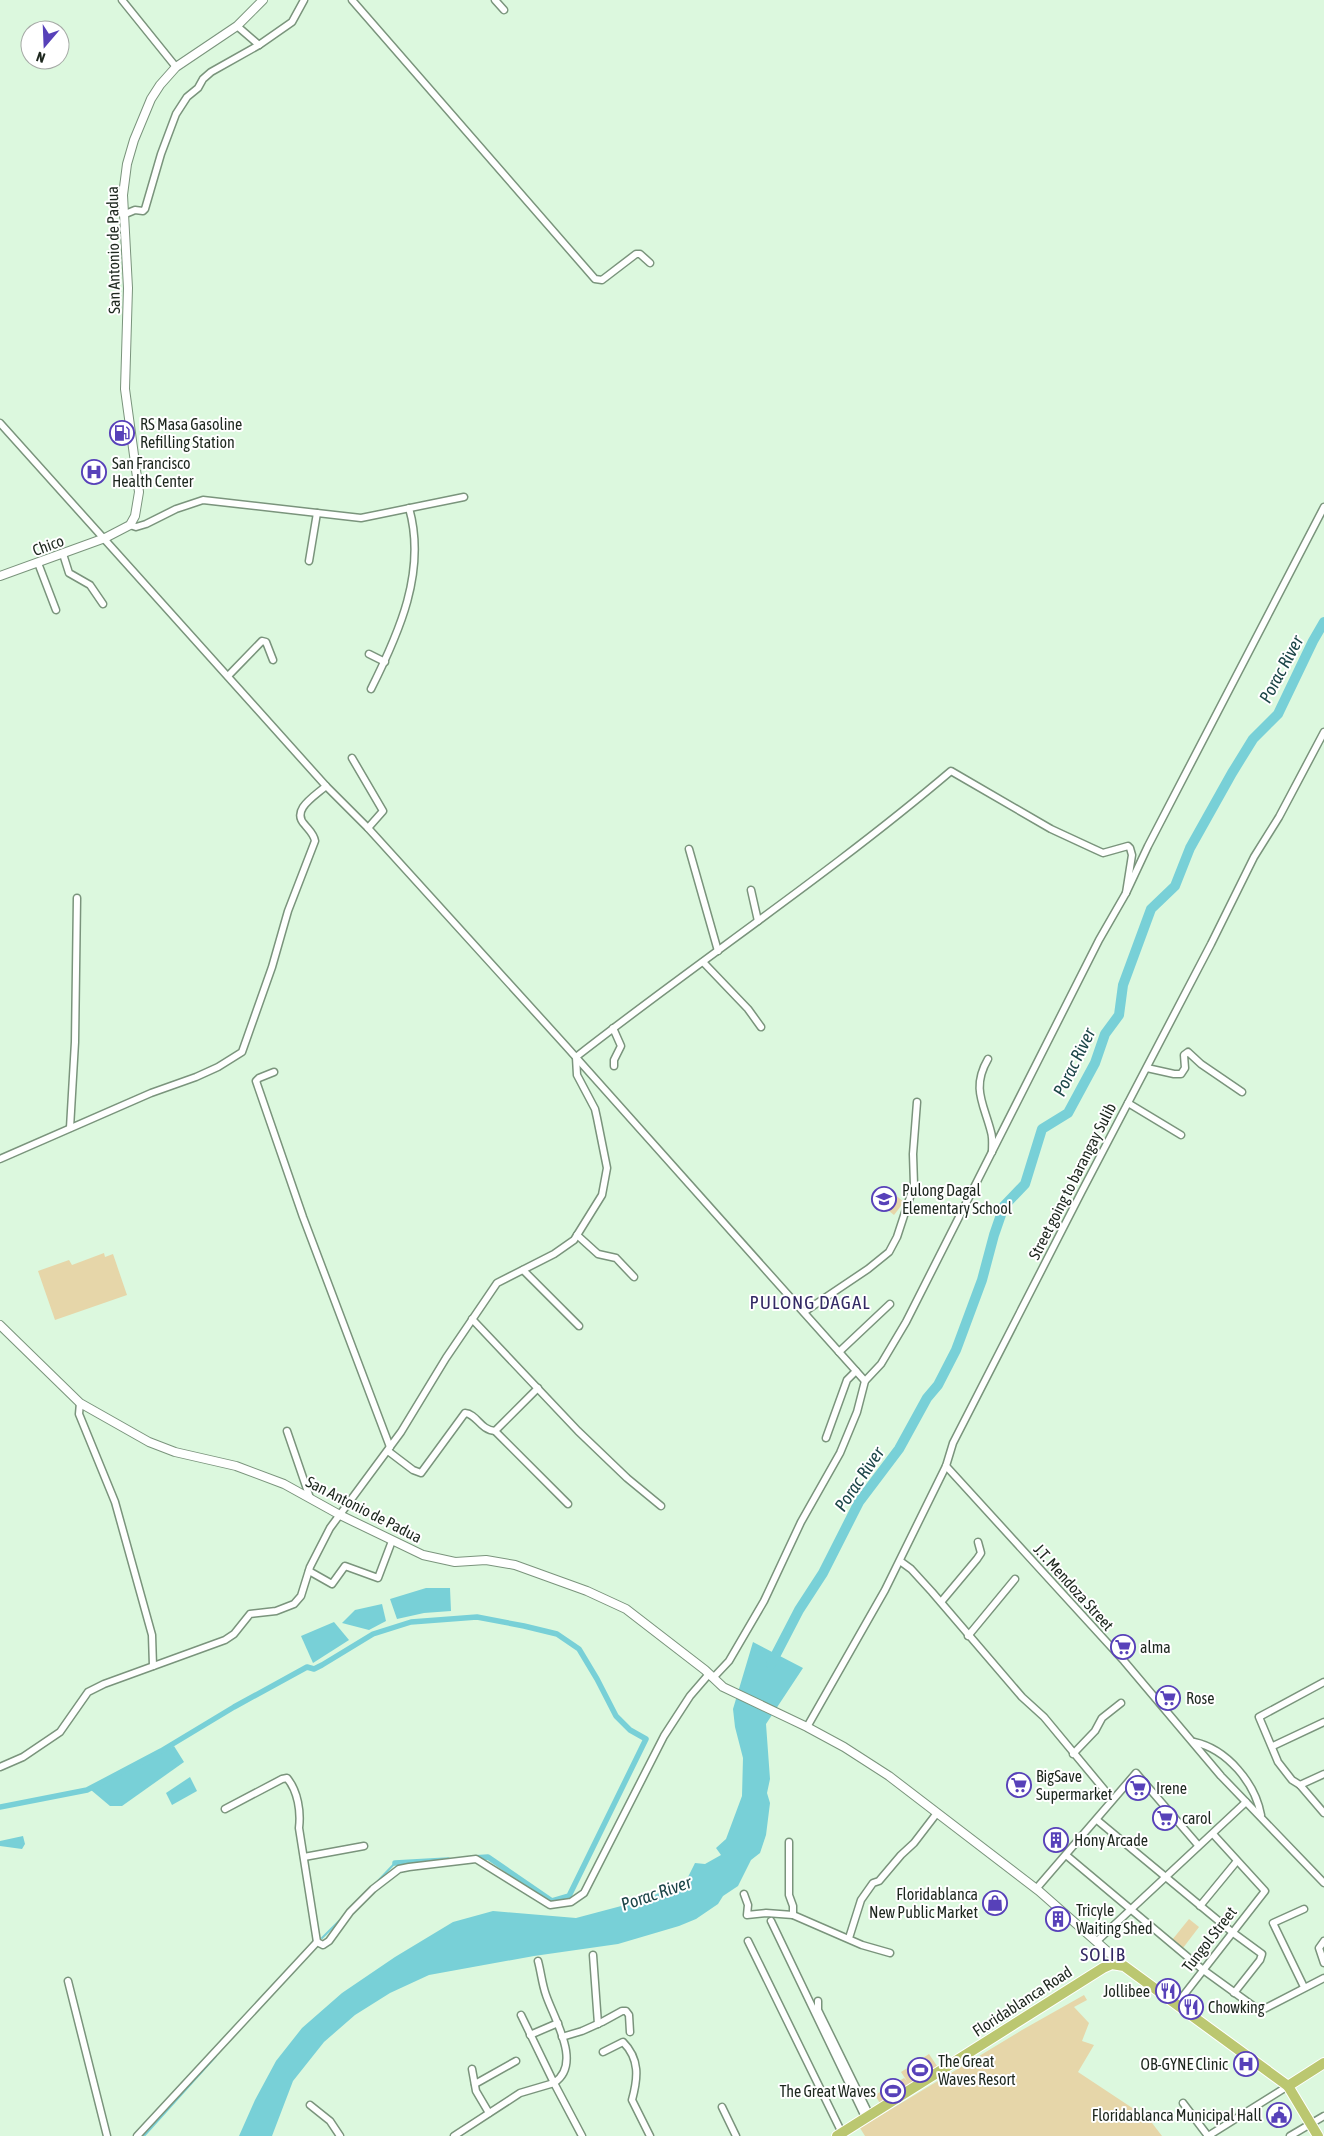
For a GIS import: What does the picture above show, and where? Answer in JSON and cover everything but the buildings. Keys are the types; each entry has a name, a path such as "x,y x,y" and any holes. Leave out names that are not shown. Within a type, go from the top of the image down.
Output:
{"main road":[{"name":"Floridablanca Road","path":"839,2135 1103,1968 1112,1964 1124,1966"},
{"path":"1124,1966 1288,2086 1318,2136"},
{"path":"1288,2086 1324,2063"}],"street":[{"path":"122,0 176,67"},
{"name":"San Antonio de Padua","path":"130,524 137,512 139,492 125,389 128,288 123,215 126,172 134,140 151,99 160,85 176,67 236,26 263,0"},
{"path":"123,215 135,210 143,211 145,209 161,154 176,114 187,97 199,87 203,79 211,72 259,45 292,22 304,0"},
{"path":"352,0 595,279 601,281 636,254 640,254 650,263"},
{"path":"495,0 504,10"},
{"path":"236,26 259,45"},
{"path":"0,423 326,786 368,828 576,1057 865,1381"},
{"path":"105,538 130,524 136,527 146,524 176,508 203,500 361,518 464,497"},
{"path":"317,1942 323,1945 329,1941 350,1912 373,1889 399,1870 409,1867 476,1859 550,1905 571,1902 584,1893 664,1736 690,1696 728,1661 764,1601 801,1522 840,1453 857,1412 865,1381 884,1360 906,1322 1099,940 1126,892 1324,507"},
{"path":"371,689 385,662 403,618 411,586 416,550 414,526 409,508"},
{"path":"309,560 316,513"},
{"name":"Chico","path":"0,576 105,538"},
{"path":"63,554 69,573 90,585 103,604"},
{"path":"38,563 56,610"},
{"path":"228,676 262,641 266,642 273,660"},
{"path":"369,654 385,662"},
{"name":"Street going to barangay Sulib","path":"807,1726 885,1590 946,1466 953,1443 1254,857 1324,732"},
{"path":"352,758 383,811 368,828"},
{"path":"576,1057 612,1028 809,883 951,771 1051,830 1103,853 1128,846 1132,855 1126,892"},
{"path":"0,1159 151,1092 196,1077 242,1052 272,967 288,911 315,841 314,836 300,820 299,813 306,803 326,786"},
{"path":"689,849 718,951"},
{"path":"751,890 758,921"},
{"path":"70,1128 75,1042 77,898"},
{"path":"702,962 748,1009 761,1027"},
{"path":"612,1028 621,1046 614,1060 614,1066"},
{"path":"1147,1068 1180,1074 1184,1068 1184,1055 1188,1052 1201,1064 1242,1092"},
{"path":"0,1767 23,1757 60,1732 88,1692 225,1640 234,1634 250,1614 276,1611 294,1604 301,1596 308,1570 320,1545 389,1449 497,1283 554,1254 574,1240 602,1195 607,1168 595,1109 577,1074 576,1057"},
{"path":"988,1059 982,1069 979,1086 980,1100 992,1133 992,1153"},
{"path":"274,1072 259,1078 256,1082 303,1217 389,1449 413,1470 421,1473 465,1413 470,1414 486,1430 494,1431 568,1504"},
{"path":"804,1312 889,1252 900,1228 914,1185 913,1154 916,1102"},
{"path":"1128,1103 1181,1135"},
{"path":"578,1235 600,1255 616,1258 634,1277"},
{"path":"524,1270 579,1326"},
{"path":"839,1352 890,1304"},
{"path":"472,1320 620,1472 661,1506"},
{"name":"San Antonio de Padua","path":"0,1324 80,1403 149,1442 175,1452 236,1466 284,1484 340,1515 423,1554 455,1562 486,1560 515,1565 626,1609 727,1689 779,1715 807,1726 889,1776 1036,1889 1124,1966"},
{"path":"826,1438 847,1380 856,1371"},
{"path":"494,1431 538,1388"},
{"path":"80,1403 79,1414 115,1502 152,1635 153,1666"},
{"path":"287,1431 310,1498"},
{"name":"J.T. Mendoza Street","path":"946,1466 1124,1661 1194,1741 1221,1776 1324,1883"},
{"path":"308,1570 332,1584 345,1566 378,1578 392,1541"},
{"path":"941,1602 977,1560 981,1553 978,1542"},
{"path":"900,1560 911,1569 941,1602 968,1636 1022,1697 1044,1717 1112,1799"},
{"path":"968,1636 1015,1579"},
{"path":"1324,1682 1259,1717 1273,1746 1278,1762 1292,1780 1300,1786 1324,1813"},
{"path":"1073,1754 1095,1731 1102,1718 1121,1703"},
{"path":"1273,1746 1324,1722"},
{"path":"1194,1741 1205,1744 1231,1763 1246,1778 1258,1799 1261,1816"},
{"path":"1036,1889 1136,1773 1198,1845"},
{"path":"1300,1786 1324,1774"},
{"path":"225,1809 282,1778 287,1778 293,1785 301,1818 299,1828 317,1942"},
{"path":"1097,1941 1246,1802"},
{"path":"849,1938 861,1900 873,1883 879,1881 914,1843 937,1813"},
{"path":"1097,1820 1232,1932 1262,1954 1260,1960 1234,1993"},
{"path":"1200,1906 1237,1861 1213,1834"},
{"path":"789,1842 789,1895 793,1906 793,1915"},
{"path":"304,1857 364,1846"},
{"path":"1066,1856 1202,1969 1260,2012 1324,1978"},
{"name":"Tungol Street","path":"1176,2005 1265,1890 1237,1861"},
{"path":"744,1894 748,1905 747,1915 793,1915 890,1953"},
{"path":"1304,1909 1274,1923 1304,1988"},
{"path":"771,1921 868,2117"},
{"path":"748,1941 839,2135"},
{"path":"1324,1941 1319,1948 1324,1963"},
{"path":"137,2136 317,1942"},
{"path":"594,1955 598,2024"},
{"path":"454,2136 520,2093 554,2083 564,2074 568,2057 558,2023 546,1995 538,1960"},
{"path":"68,1981 106,2136"},
{"path":"818,2001 818,2010 868,2117"},
{"path":"562,2037 598,2024 622,2011 626,2011 629,2015 630,2032"},
{"path":"521,2015 582,2136"},
{"path":"530,2035 558,2023"},
{"path":"603,2052 623,2042 632,2052 638,2079 632,2100 650,2136"},
{"path":"475,2084 516,2062"},
{"path":"472,2069 478,2097 489,2113"},
{"path":"1183,2103 1208,2136 1288,2086"},
{"path":"310,2105 330,2121 340,2136"},
{"path":"722,2107 736,2136"},
{"path":"1290,2136 1324,2116"}],"shaded area":[{"path":"884,1186 904,1202 894,1215 874,1199"},
{"path":"104,1253 105,1257 113,1254 127,1295 55,1320 38,1271 69,1260 72,1265"},
{"path":"1189,1919 1199,1927 1183,1948 1172,1940"},
{"path":"1084,1995 1087,2000 1074,2007 1089,2023 1082,2041 1094,2045 1078,2072 1149,2119 1162,2136 865,2136 860,2128 1022,2030"},
{"path":"929,2054 939,2069 881,2105 875,2095 904,2078 907,2081 901,2072"}],"water":[{"path":"426,1588 450,1588 451,1611 424,1613 397,1619 390,1599"},
{"path":"382,1604 386,1621 369,1630 342,1623 355,1610"},
{"path":"334,1622 349,1640 313,1663 301,1636"},
{"path":"753,1642 803,1668 766,1724 770,1779 767,1793 770,1803 766,1835 760,1853 751,1860 738,1886 723,1896 718,1904 696,1919 679,1926 618,1944 534,1956 429,1975 390,1993 355,2015 324,2042 293,2081 272,2136 239,2136 255,2100 276,2061 302,2028 342,1993 395,1957 453,1922 493,1911 576,1918 640,1901 678,1885 688,1877 695,1863 705,1864 721,1855 716,1848 726,1839 742,1796 743,1758 735,1727 733,1709"},
{"path":"174,1746 184,1762 122,1806 110,1806 91,1790"},
{"path":"190,1777 197,1791 172,1805 166,1793"},
{"path":"23,1836 25,1844 22,1849 0,1846 0,1841"}],"waterway":[{"name":"Porac River","path":"771,1664 799,1610 823,1573 859,1502 899,1449 927,1398 938,1385 956,1350 982,1280 1004,1206 1025,1184 1042,1129 1068,1113 1095,1063 1105,1034 1119,1015 1123,985 1151,909 1175,886 1190,848 1232,773 1253,739 1278,714 1324,622"},
{"path":"0,1807 87,1790 161,1751 234,1707 307,1667 314,1669 322,1665 373,1634 411,1622 477,1617 557,1634 579,1649 616,1716 630,1730 646,1739 569,1896 552,1901 488,1857 472,1858"},
{"path":"395,1863 448,1860"},
{"path":"376,1883 395,1863"},
{"path":"322,1938 343,1917"},
{"path":"144,2136 216,2056"}],"place":[{"name":"RS Masa Gasoline Refilling Station","path":"122,433"},
{"name":"San Francisco Health Center","path":"94,472"},
{"name":"Pulong Dagal Elementary School","path":"884,1199"},
{"name":"alma","path":"1123,1647"},
{"name":"Rose","path":"1168,1698"},
{"name":"BigSave Supermarket","path":"1019,1785"},
{"name":"Irene","path":"1138,1788"},
{"name":"carol","path":"1165,1818"},
{"name":"Hony Arcade","path":"1056,1840"},
{"name":"Floridablanca New Public Market","path":"995,1903"},
{"name":"Tricyle Waiting Shed","path":"1058,1919"},
{"name":"Jollibee","path":"1168,1991"},
{"name":"Chowking","path":"1191,2007"},
{"name":"OB-GYNE Clinic","path":"1246,2064"},
{"name":"The Great Waves Resort","path":"920,2070"},
{"name":"The Great Waves","path":"893,2091"},
{"name":"Floridablanca Municipal Hall","path":"1279,2115"}],"district":[{"name":"PULONG DAGAL","path":"810,1302"},
{"name":"SOLIB","path":"1103,1954"}]}
